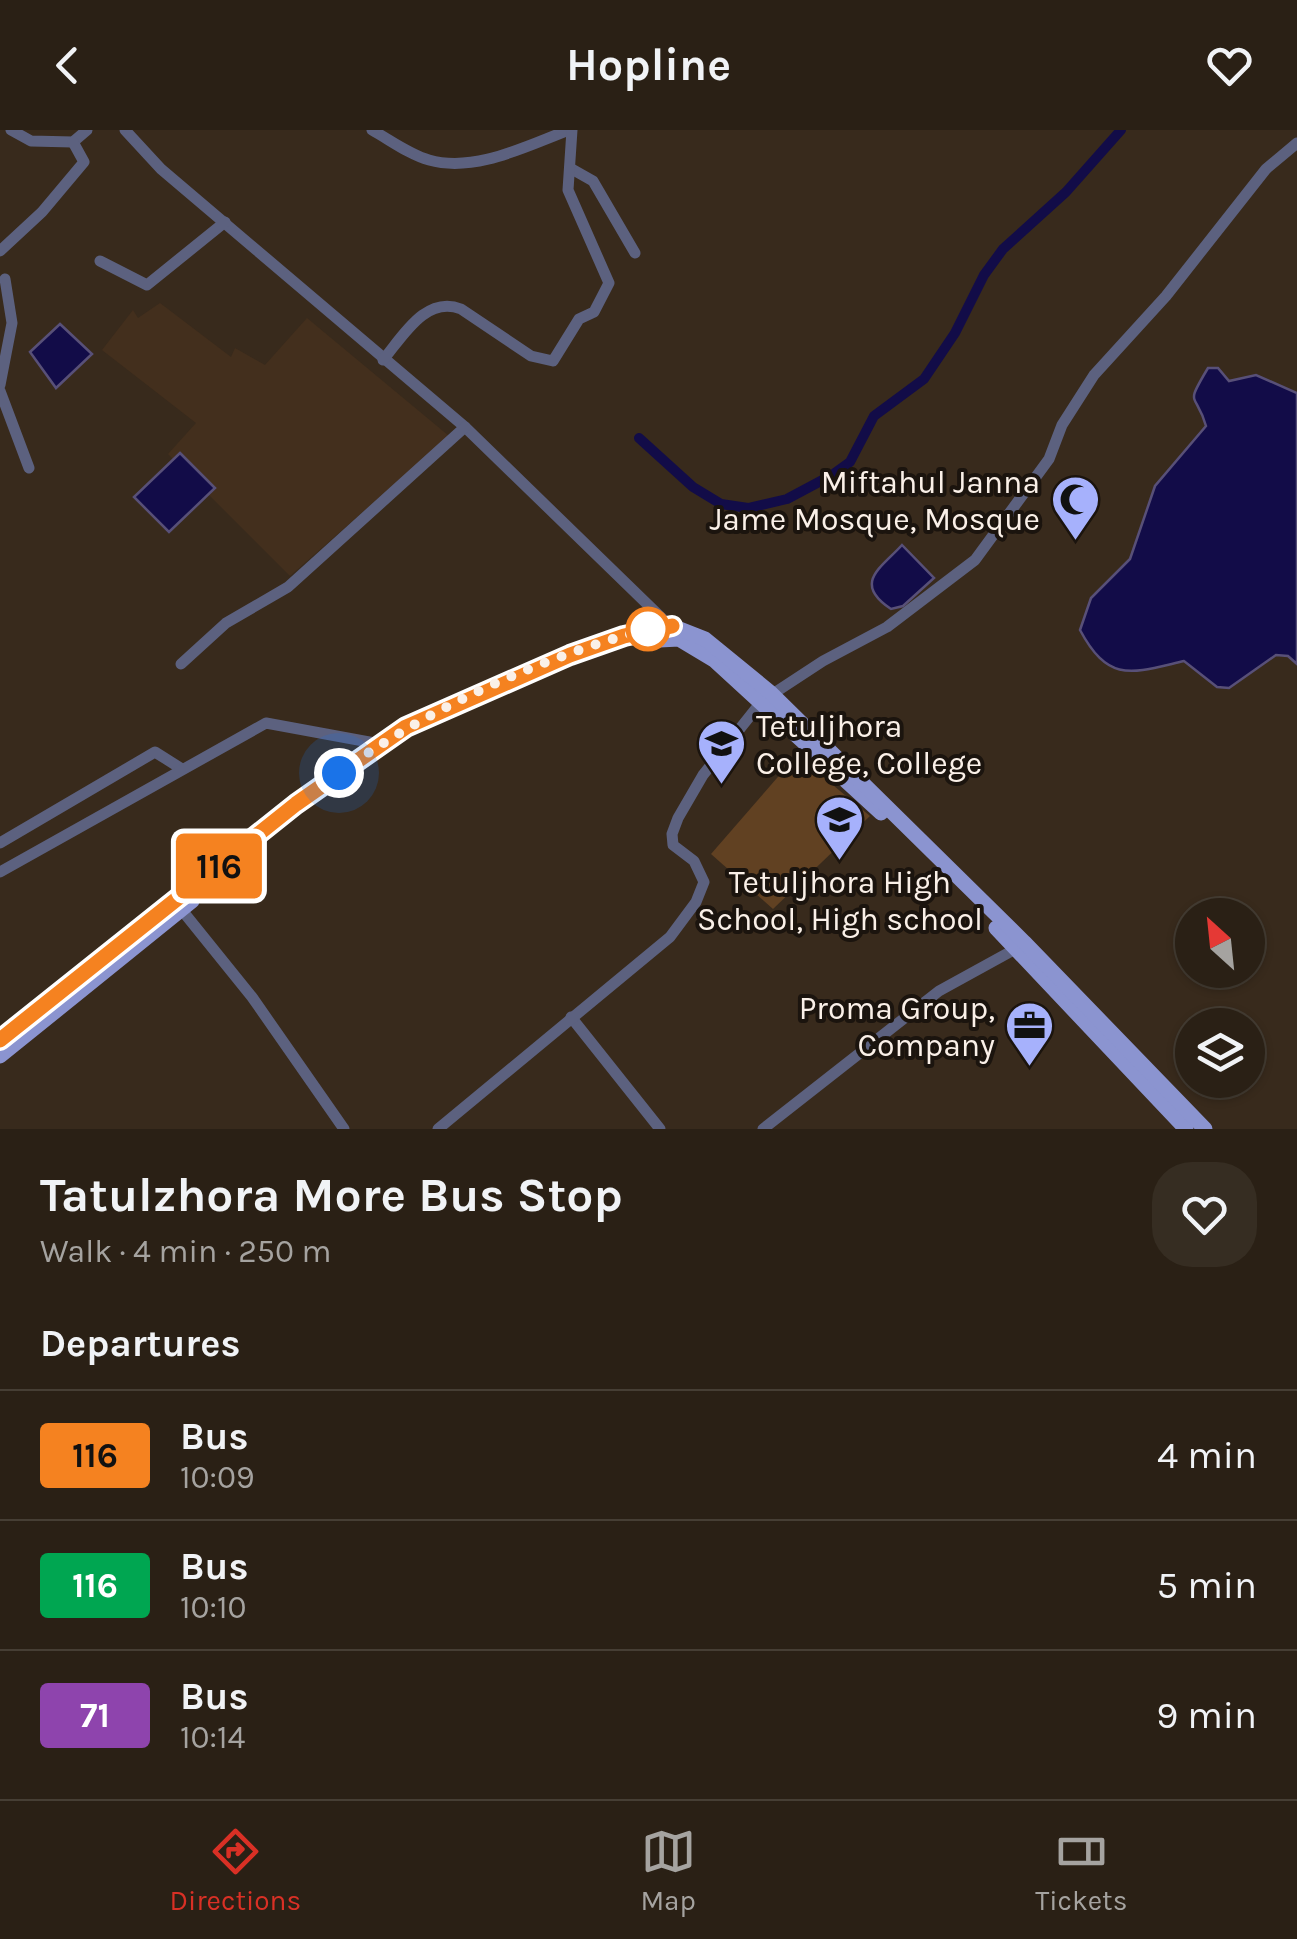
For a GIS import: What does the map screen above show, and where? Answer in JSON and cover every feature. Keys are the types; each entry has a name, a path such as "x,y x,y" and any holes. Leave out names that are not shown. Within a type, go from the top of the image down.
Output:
{"main road":[{"path":"0,1056 340,784 431,724 522,683 618,648 676,632"},
{"path":"0,1040 296,804 380,744 436,711 513,677 624,636 676,632 705,639 1204,1129"},
{"path":"1020,946 1186,1129"}],"street":[{"path":"11,130 31,142 73,142 87,130"},
{"path":"125,130 161,169 465,427 676,632"},
{"path":"372,130 426,160 454,164 502,155 570,130 568,190 609,283 594,312 579,319 553,361 531,356 448,304 425,313 384,360"},
{"path":"29,468 0,388 12,323 0,254 84,162 73,142"},
{"path":"438,1129 670,937 696,902 704,882 694,861 673,845 672,834 703,775 766,697 887,627 974,560 1049,460 1062,425 1094,375 1166,296 1266,169 1297,142"},
{"path":"570,168 592,180 634,253"},
{"path":"100,261 147,285 224,222"},
{"path":"181,664 226,623 288,586 465,427"},
{"path":"0,872 266,722 380,744"},
{"path":"0,843 155,752 182,769"},
{"path":"181,910 252,997 344,1129"},
{"path":"762,1129 939,990 1020,946"},
{"path":"571,1017 660,1129"}],"shaded area":[{"path":"160,303 231,357 235,348 265,365 307,318 449,436 290,576 168,454 196,423 102,350 133,310 138,318"},
{"path":"60,324 92,354 56,388 30,352"},
{"path":"1208,368 1218,368 1229,381 1256,375 1297,393 1297,664 1288,656 1276,655 1229,688 1217,687 1184,661 1136,671 1112,667 1101,659 1080,630 1091,598 1130,559 1155,486 1206,426 1194,395"},
{"path":"180,453 215,488 169,532 134,497"},
{"path":"902,545 934,578 903,606 891,609 879,600 872,583 879,569"},
{"path":"797,755 870,816 773,909 711,854"}],"waterway":[{"path":"639,438 693,487 721,504 748,508 787,499 832,475 850,462 874,416 924,379 1003,249 1066,192 1121,130"}],"bus line":[{"name":"116","path":"0,1040 296,804 406,727 487,688 570,655 651,628 672,626"}],"place":[{"name":"Miftahul Janna Jame Mosque, Mosque","path":"1075,542"},
{"name":"Tetuljhora College, College","path":"721,786"},
{"name":"Tetuljhora High School, High school","path":"840,862"},
{"name":"Proma Group, Company","path":"1030,1068"}],"route":[{"path":"339,773 436,711 513,677 651,628 648,629"}]}
